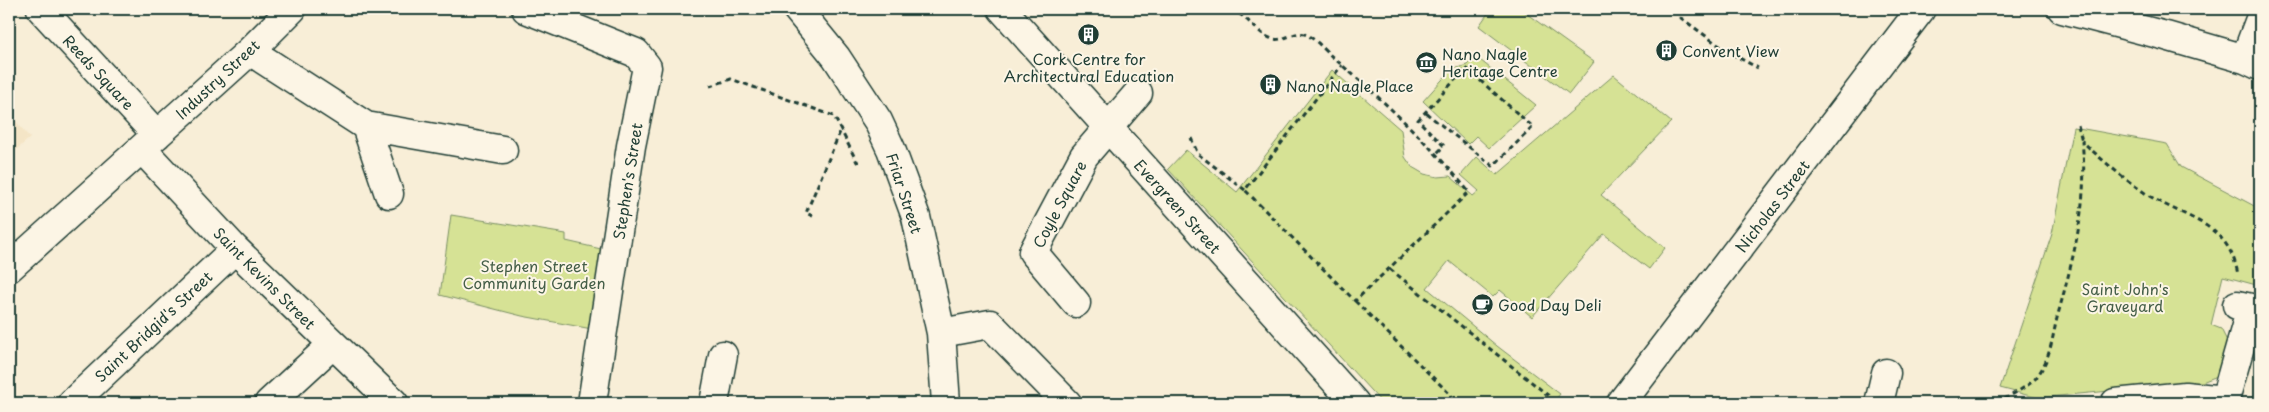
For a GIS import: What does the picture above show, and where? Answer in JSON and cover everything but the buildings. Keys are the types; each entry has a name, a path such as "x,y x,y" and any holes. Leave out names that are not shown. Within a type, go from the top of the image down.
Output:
{"street":[{"name":"Reeds Square","path":"41,9 150,142"},
{"name":"Industry Street","path":"9,268 150,142 292,9"},
{"name":"Stephen's Street","path":"526,9 636,53 646,68 631,146 592,403"},
{"name":"Friar Street","path":"798,9 836,57 878,121 891,149 916,217 942,333 946,403"},
{"name":"Evergreen Street","path":"1002,9 1355,403"},
{"name":"Nicholas Street","path":"1621,403 1921,9"},
{"path":"2062,9 2253,62 2260,19"},
{"path":"250,50 366,126 503,150"},
{"path":"1108,127 1138,93"},
{"path":"366,126 389,194"},
{"name":"Coyle Square","path":"1076,303 1033,252 1084,156 1108,127"},
{"name":"Saint Kevins Street","path":"150,142 235,249 394,403"},
{"name":"Saint Bridgid's Street","path":"72,403 235,249"},
{"path":"2115,403 2185,396 2224,402 2251,308 2237,305"},
{"path":"942,333 990,324 1067,403"},
{"path":"269,403 332,345"},
{"path":"714,403 723,355"},
{"path":"1879,403 1886,373"}],"path":[{"path":"1231,9 1271,38 1281,39 1296,33 1307,35 1437,152 1469,192 1355,301"},
{"path":"1685,9 1681,18 1728,52 1758,68"},
{"path":"1245,190 1342,65"},
{"path":"1426,113 1493,166 1533,127 1466,68 1418,120 1444,146 1437,152"},
{"path":"710,86 731,78 834,116 857,162"},
{"path":"2010,403 2003,400 2034,380 2046,363 2079,238 2083,208 2084,160 2078,124"},
{"path":"813,216 806,213 841,131"},
{"path":"1191,138 1198,154 1245,190 1459,403"},
{"path":"2082,141 2127,181 2151,196 2198,220 2222,238 2231,250 2239,278 2237,305"},
{"path":"1390,269 1549,396 1543,403"}],"shaded area":[{"path":"9,113 30,138 9,156"}],"green space":[{"path":"1491,9 1520,9 1594,62 1569,94 1479,26"},
{"path":"1475,56 1536,105 1489,148 1476,136 1468,144 1423,101 1451,70 1467,65"},
{"path":"1332,70 1401,130 1405,157 1412,167 1424,174 1438,177 1450,176 1473,196 1479,191 1461,175 1477,157 1497,175 1614,75 1671,122 1601,195 1665,248 1649,269 1604,234 1532,317 1500,290 1493,297 1449,261 1427,288 1497,346 1560,394 1553,403 1382,403 1168,169 1186,150 1237,192"},
{"name":"Saint John's Graveyard","path":"2073,127 2167,144 2181,167 2260,209 2260,286 2223,276 2211,325 2221,329 2229,345 2220,375 2202,382 2038,398 2000,388 2052,234"},
{"name":"Stephen Street Community Garden","path":"451,215 566,234 566,241 601,249 592,329 522,316 440,295"}],"place":[{"name":"Cork Centre for Architectural Education","path":"1089,35"},
{"name":"Convent View","path":"1666,50"},
{"name":"Nano Nagle Heritage Centre","path":"1426,62"},
{"name":"Nano Nagle Place","path":"1270,85"},
{"name":"Good Day Deli","path":"1482,304"}]}
